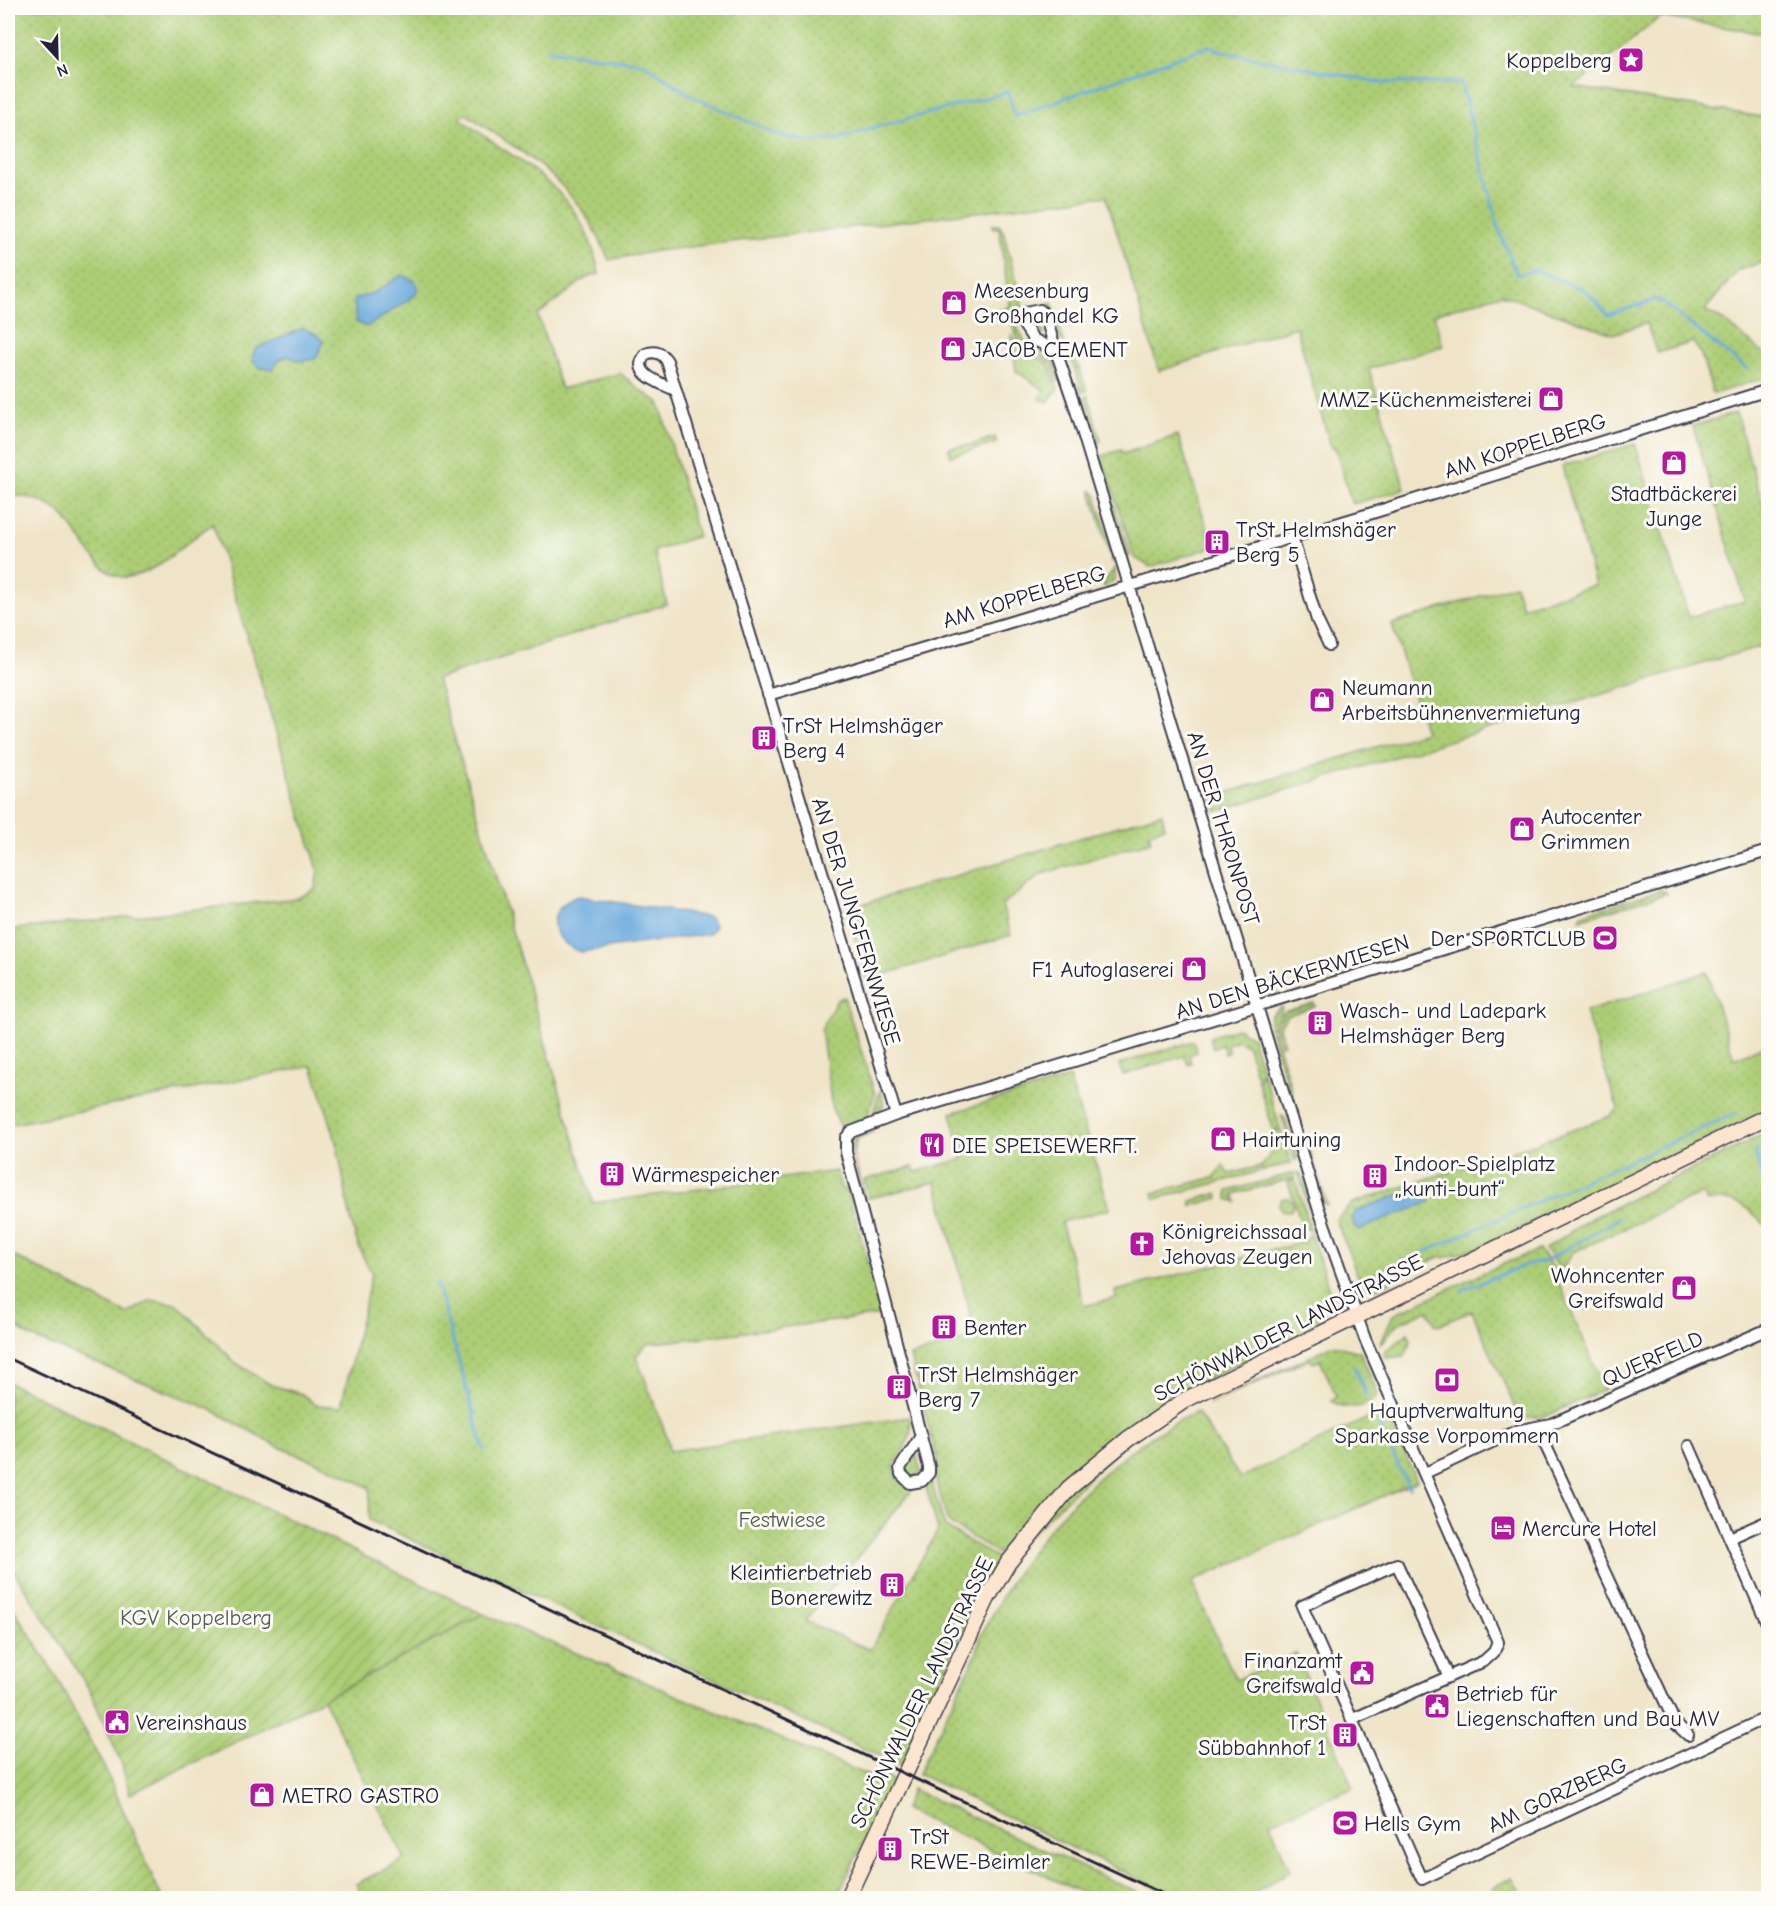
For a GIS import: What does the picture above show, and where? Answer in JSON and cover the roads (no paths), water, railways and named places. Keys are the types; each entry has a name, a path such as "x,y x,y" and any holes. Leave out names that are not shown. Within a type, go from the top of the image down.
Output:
{"main road":[{"name":"SCHÖNWALDER LANDSTRASSE","path":"847,1899 987,1599 1008,1563 1062,1496 1105,1457 1185,1400 1768,1116"}],"street":[{"name":"AN DER THRONPOST","path":"1056,351 1318,1207 1356,1316"},
{"name":"AN DER JUNGFERNWIESE","path":"675,390 896,1115"},
{"name":"AM KOPPELBERG","path":"768,695 1768,390"},
{"path":"1292,537 1317,620 1329,645"},
{"name":"AN DEN BÄCKERWIESEN","path":"896,1115 1258,1008 1768,851"},
{"path":"896,1115 857,1128 846,1138 845,1145 921,1436"},
{"path":"1353,1719 1484,1661 1494,1652 1498,1641 1356,1316"},
{"name":"QUERFELD","path":"1425,1473 1516,1431 1551,1424 1768,1329"},
{"path":"1537,1427 1675,1723 1688,1735"},
{"path":"1689,1446 1768,1625"},
{"path":"1730,1538 1768,1521"},
{"name":"AM GORZBERG","path":"1449,1677 1396,1564 1302,1606 1422,1879 1768,1717"}],"water":[{"path":"401,275 414,280 419,289 414,296 367,327 356,322 354,299 376,292"},
{"path":"303,328 316,334 324,342 315,359 300,361 287,356 279,360 273,369 261,368 253,362 253,354 257,348"},
{"path":"578,896 709,917 715,926 709,934 580,952 561,940 554,924 559,908"},
{"path":"1422,1186 1430,1186 1433,1194 1430,1202 1359,1230 1354,1226 1352,1217 1356,1211"}],"waterway":[{"path":"548,50 643,63 692,96 776,134 804,141 839,139 1008,92 1015,116 1209,46 1224,52 1383,83 1461,83 1500,233 1517,275 1535,270 1585,290 1608,315 1658,299 1747,369"},
{"path":"1364,1279 1734,1114"},
{"path":"1768,1145 1755,1151 1768,1197"},
{"path":"1462,1290 1526,1265 1546,1261 1619,1218"},
{"path":"436,1281 484,1450"},
{"path":"1355,1368 1366,1395"},
{"path":"1379,1425 1409,1488"}],"railway":[{"path":"8,1358 1172,1898"}],"place":[{"name":"Koppelberg","path":"1631,60"},
{"name":"Meesenburg Großhandel KG","path":"954,303"},
{"name":"JACOB CEMENT","path":"953,349"},
{"name":"MMZ-Küchenmeisterei","path":"1551,399"},
{"name":"Stadtbäckerei Junge","path":"1674,463"},
{"name":"TrSt Helmshäger Berg 5","path":"1217,542"},
{"name":"Neumann Arbeitsbühnenvermietung","path":"1322,700"},
{"name":"TrSt Helmshäger Berg 4","path":"764,738"},
{"name":"Autocenter Grimmen","path":"1522,829"},
{"name":"Der SPORTCLUB","path":"1605,938"},
{"name":"F1 Autoglaserei","path":"1194,969"},
{"name":"Wasch- und Ladepark Helmshäger Berg","path":"1320,1023"},
{"name":"Hairtuning","path":"1223,1139"},
{"name":"DIE SPEISEWERFT.","path":"932,1145"},
{"name":"Wärmespeicher","path":"612,1174"},
{"name":"Indoor-Spielplatz „kunti-bunt“","path":"1375,1176"},
{"name":"Königreichssaal Jehovas Zeugen","path":"1142,1244"},
{"name":"Wohncenter Greifswald","path":"1684,1288"},
{"name":"Benter","path":"944,1327"},
{"name":"Hauptverwaltung Sparkasse Vorpommern","path":"1447,1380"},
{"name":"TrSt Helmshäger Berg 7","path":"899,1387"},
{"name":"Mercure Hotel","path":"1503,1528"},
{"name":"Kleintierbetrieb Bonerewitz","path":"892,1585"},
{"name":"Finanzamt Greifswald","path":"1362,1673"},
{"name":"Betrieb für Liegenschaften und Bau MV","path":"1437,1706"},
{"name":"Vereinshaus","path":"117,1722"},
{"name":"TrSt Sübbahnhof 1","path":"1345,1735"},
{"name":"METRO GASTRO","path":"262,1795"},
{"name":"Hells Gym","path":"1345,1823"},
{"name":"TrSt REWE-Beimler","path":"890,1849"}],"park label":[{"name":"Festwiese","path":"782,1519"},
{"name":"KGV Koppelberg","path":"196,1617"}]}
